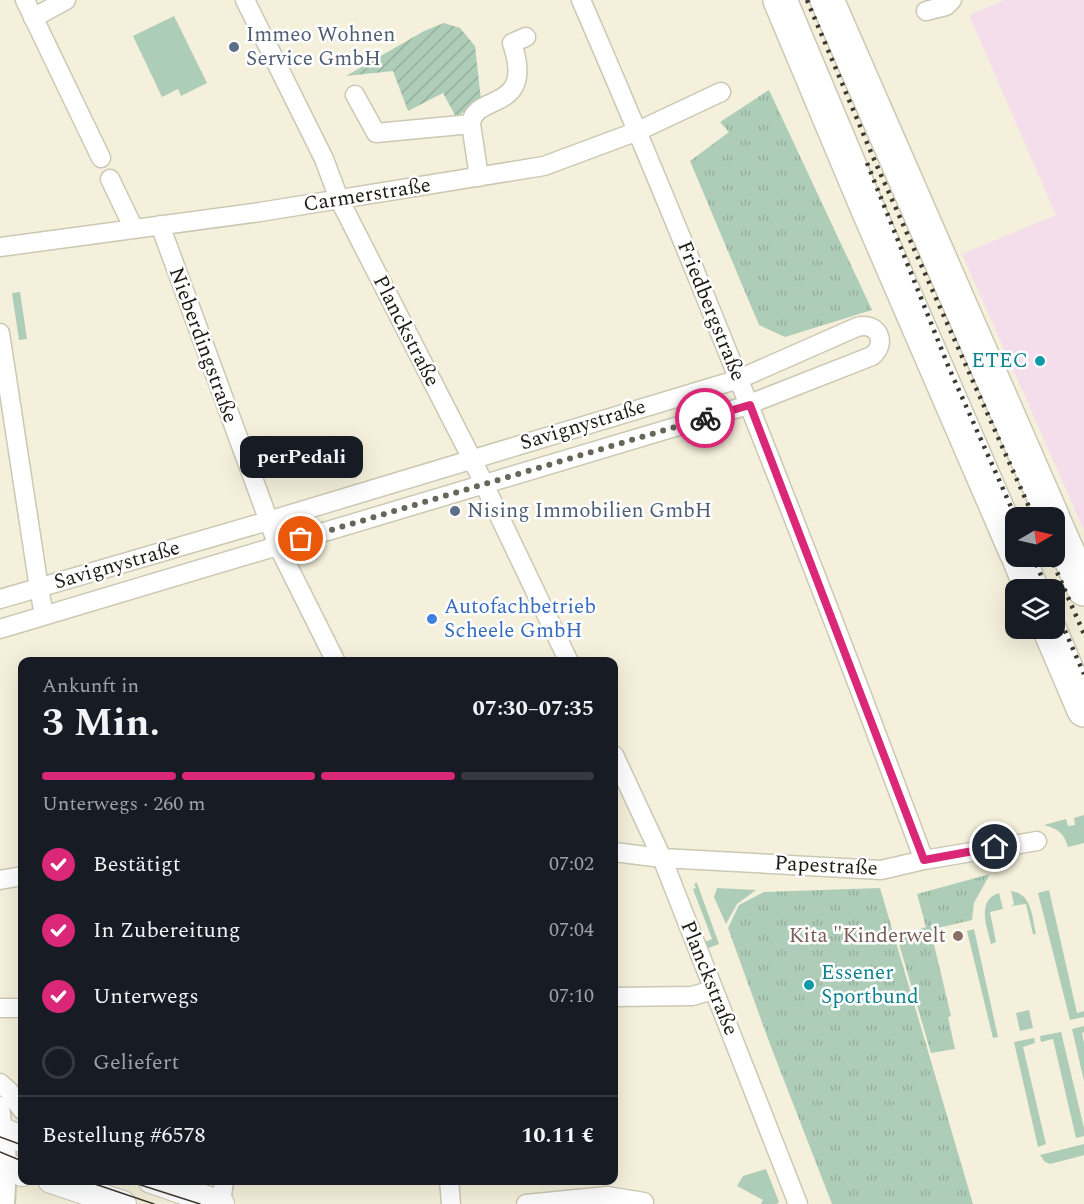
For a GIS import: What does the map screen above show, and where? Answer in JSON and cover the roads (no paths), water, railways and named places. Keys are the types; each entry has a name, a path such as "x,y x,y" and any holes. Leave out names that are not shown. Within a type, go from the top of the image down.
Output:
{"highway":[{"path":"759,0 813,117 866,205"},
{"path":"780,0 1005,527"},
{"path":"827,0 1049,507"},
{"path":"842,0 861,81"},
{"path":"1065,545 1084,589"},
{"path":"1054,639 1084,710"}],"main road":[{"path":"66,1185 123,1204"},
{"path":"166,1185 221,1204"}],"street":[{"path":"25,0 100,158"},
{"path":"33,18 66,0"},
{"name":"Planckstraße","path":"245,0 324,159 339,199 485,485 567,657"},
{"name":"Friedbergstraße","path":"581,0 638,131 750,405 924,860"},
{"path":"926,11 946,6 952,0"},
{"path":"479,177 471,124 475,112 502,99 512,90 518,72 517,58 512,43 526,36"},
{"name":"Carmerstraße","path":"0,247 339,199 544,166 638,131 721,92"},
{"path":"355,95 376,134 471,124"},
{"path":"110,179 134,229"},
{"name":"Nieberdingstraße","path":"160,225 278,546 334,657"},
{"name":"Savignystraße","path":"0,599 739,379 863,326 876,331 880,337 877,352 872,356 750,405 0,629"},
{"path":"0,333 7,429 44,615"},
{"name":"Planckstraße","path":"618,764 662,858 798,1204"},
{"name":"Papestraße","path":"618,852 662,858 881,870 924,860 1037,841"},
{"path":"0,880 18,877"},
{"path":"618,997 692,996 713,990"},
{"path":"0,1008 18,1008"},
{"path":"0,1083 18,1104"},
{"path":"0,1106 8,1134 9,1167 3,1204"},
{"path":"221,1204 223,1185"},
{"path":"449,1185 451,1204"},
{"path":"526,1204 607,1196 644,1202"}],"tram line":[{"path":"0,1137 18,1144"},
{"path":"0,1152 18,1159"},
{"path":"98,1185 154,1204"},
{"path":"141,1185 200,1204"}],"railway":[{"path":"807,0 873,157 1029,507"},
{"path":"867,163 949,368 1011,507"},
{"path":"1038,567 1042,579"},
{"path":"1055,567 1084,634"},
{"path":"1065,631 1084,674"}],"place":[{"name":"Immeo Wohnen Service GmbH","path":"234,47"},
{"name":"ETEC","path":"1040,361"},
{"name":"Nising Immobilien GmbH","path":"455,511"},
{"name":"perPedali","path":"301,539"},
{"name":"Autofachbetrieb Scheele GmbH","path":"432,619"},
{"name":"Kita \"Kinderwelt","path":"958,936"},
{"name":"Essener Sportbund","path":"809,985"}]}
